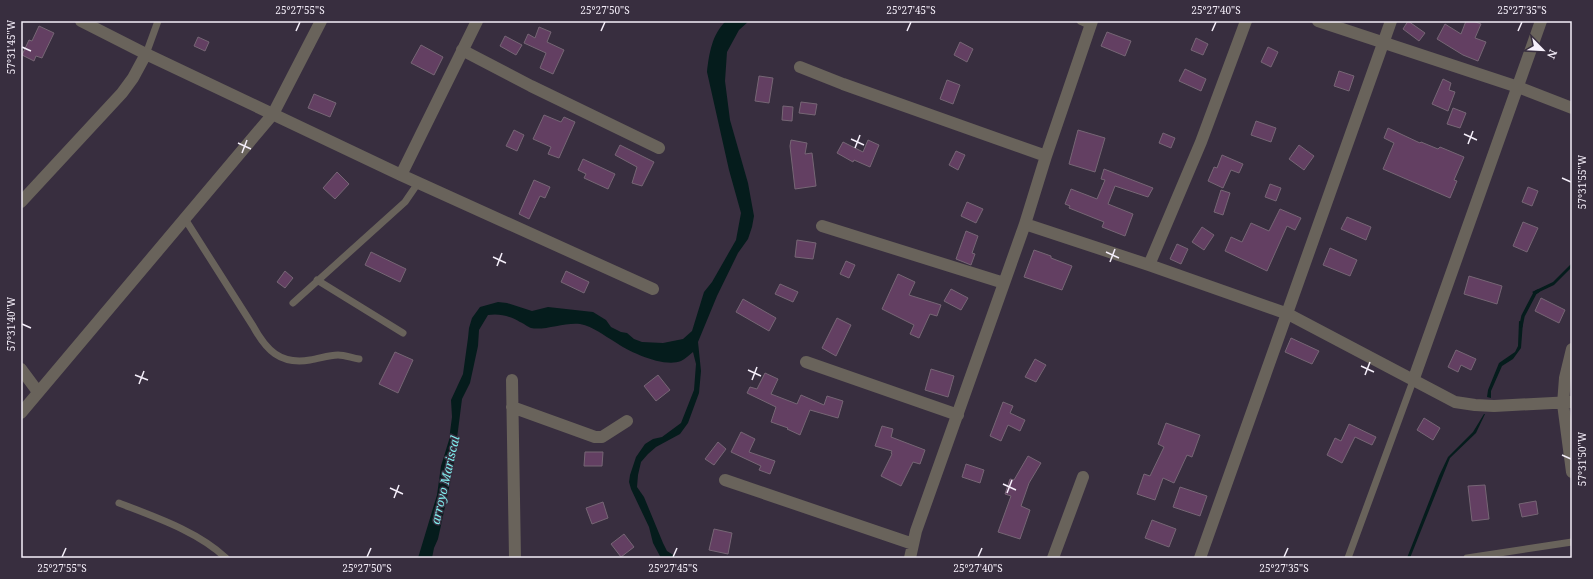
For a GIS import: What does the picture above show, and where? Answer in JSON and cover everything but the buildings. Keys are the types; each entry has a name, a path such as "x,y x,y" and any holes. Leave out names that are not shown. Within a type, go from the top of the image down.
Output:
{"street":[{"path":"81,21 146,54 418,183 653,289"},
{"path":"21,413 274,114 321,21"},
{"path":"401,175 477,21"},
{"path":"1149,266 1201,142 1246,21"},
{"path":"1318,21 1518,87 1572,108"},
{"path":"1200,558 1391,21"},
{"path":"1413,381 1541,21"},
{"path":"910,558 913,544 1025,224 1088,23"},
{"path":"462,50 531,86 659,148"},
{"path":"21,202 122,92 133,78 146,54"},
{"path":"800,67 843,84 1046,156"},
{"path":"1025,224 1288,314 1455,402 1475,406 1567,403"},
{"path":"822,226 1004,283"},
{"path":"1572,349 1565,378 1572,472"},
{"path":"806,362 958,415"},
{"path":"21,369 38,392"},
{"path":"512,380 515,558"},
{"path":"512,407 595,437 602,437 627,421"},
{"path":"1053,558 1083,477"},
{"path":"725,480 913,544"}],"lane":[{"path":"146,54 158,21"},
{"path":"293,303 402,205 418,183"},
{"path":"185,218 261,341 270,352 294,360 309,360 338,355 359,360"},
{"path":"317,280 403,333"},
{"path":"1348,558 1413,381"},
{"path":"119,503 186,532 207,543 226,558"},
{"path":"1467,558 1572,542"}],"water":[{"name":"arroyo Mariscal","path":"726,21 749,21 739,30 727,52 725,81 730,120 748,183 754,216 752,227 748,239 738,253 717,296 698,342 701,371 699,393 688,423 680,434 656,447 648,454 641,462 638,475 637,487 644,497 663,543 667,551 678,558 661,558 653,543 649,527 629,482 636,457 645,444 653,439 662,437 681,423 694,390 696,364 693,352 681,361 674,363 656,361 621,346 585,325 568,324 536,329 512,318 496,314 488,315 479,330 478,346 470,383 462,399 453,470 438,539 432,558 418,558 437,495 441,466 449,440 452,417 451,400 463,374 469,328 472,318 480,307 498,302 507,303 532,311 548,307 593,312 606,320 611,327 627,333 634,339 642,342 663,343 683,339 692,331 704,292 712,282 736,240 741,213 729,170 707,72 710,51 714,38 721,26"},
{"path":"1572,263 1572,267 1554,285 1535,294 1532,292 1553,282"},
{"path":"1519,321 1523,322 1521,348 1513,359 1502,366 1491,391 1491,398 1487,397 1488,390 1499,363 1515,352 1518,346"},
{"path":"1484,414 1476,433 1450,458 1410,558 1407,558 1448,457 1473,432"}],"waterway":[{"path":"1521,326 1523,316 1535,293 1538,291"}]}
